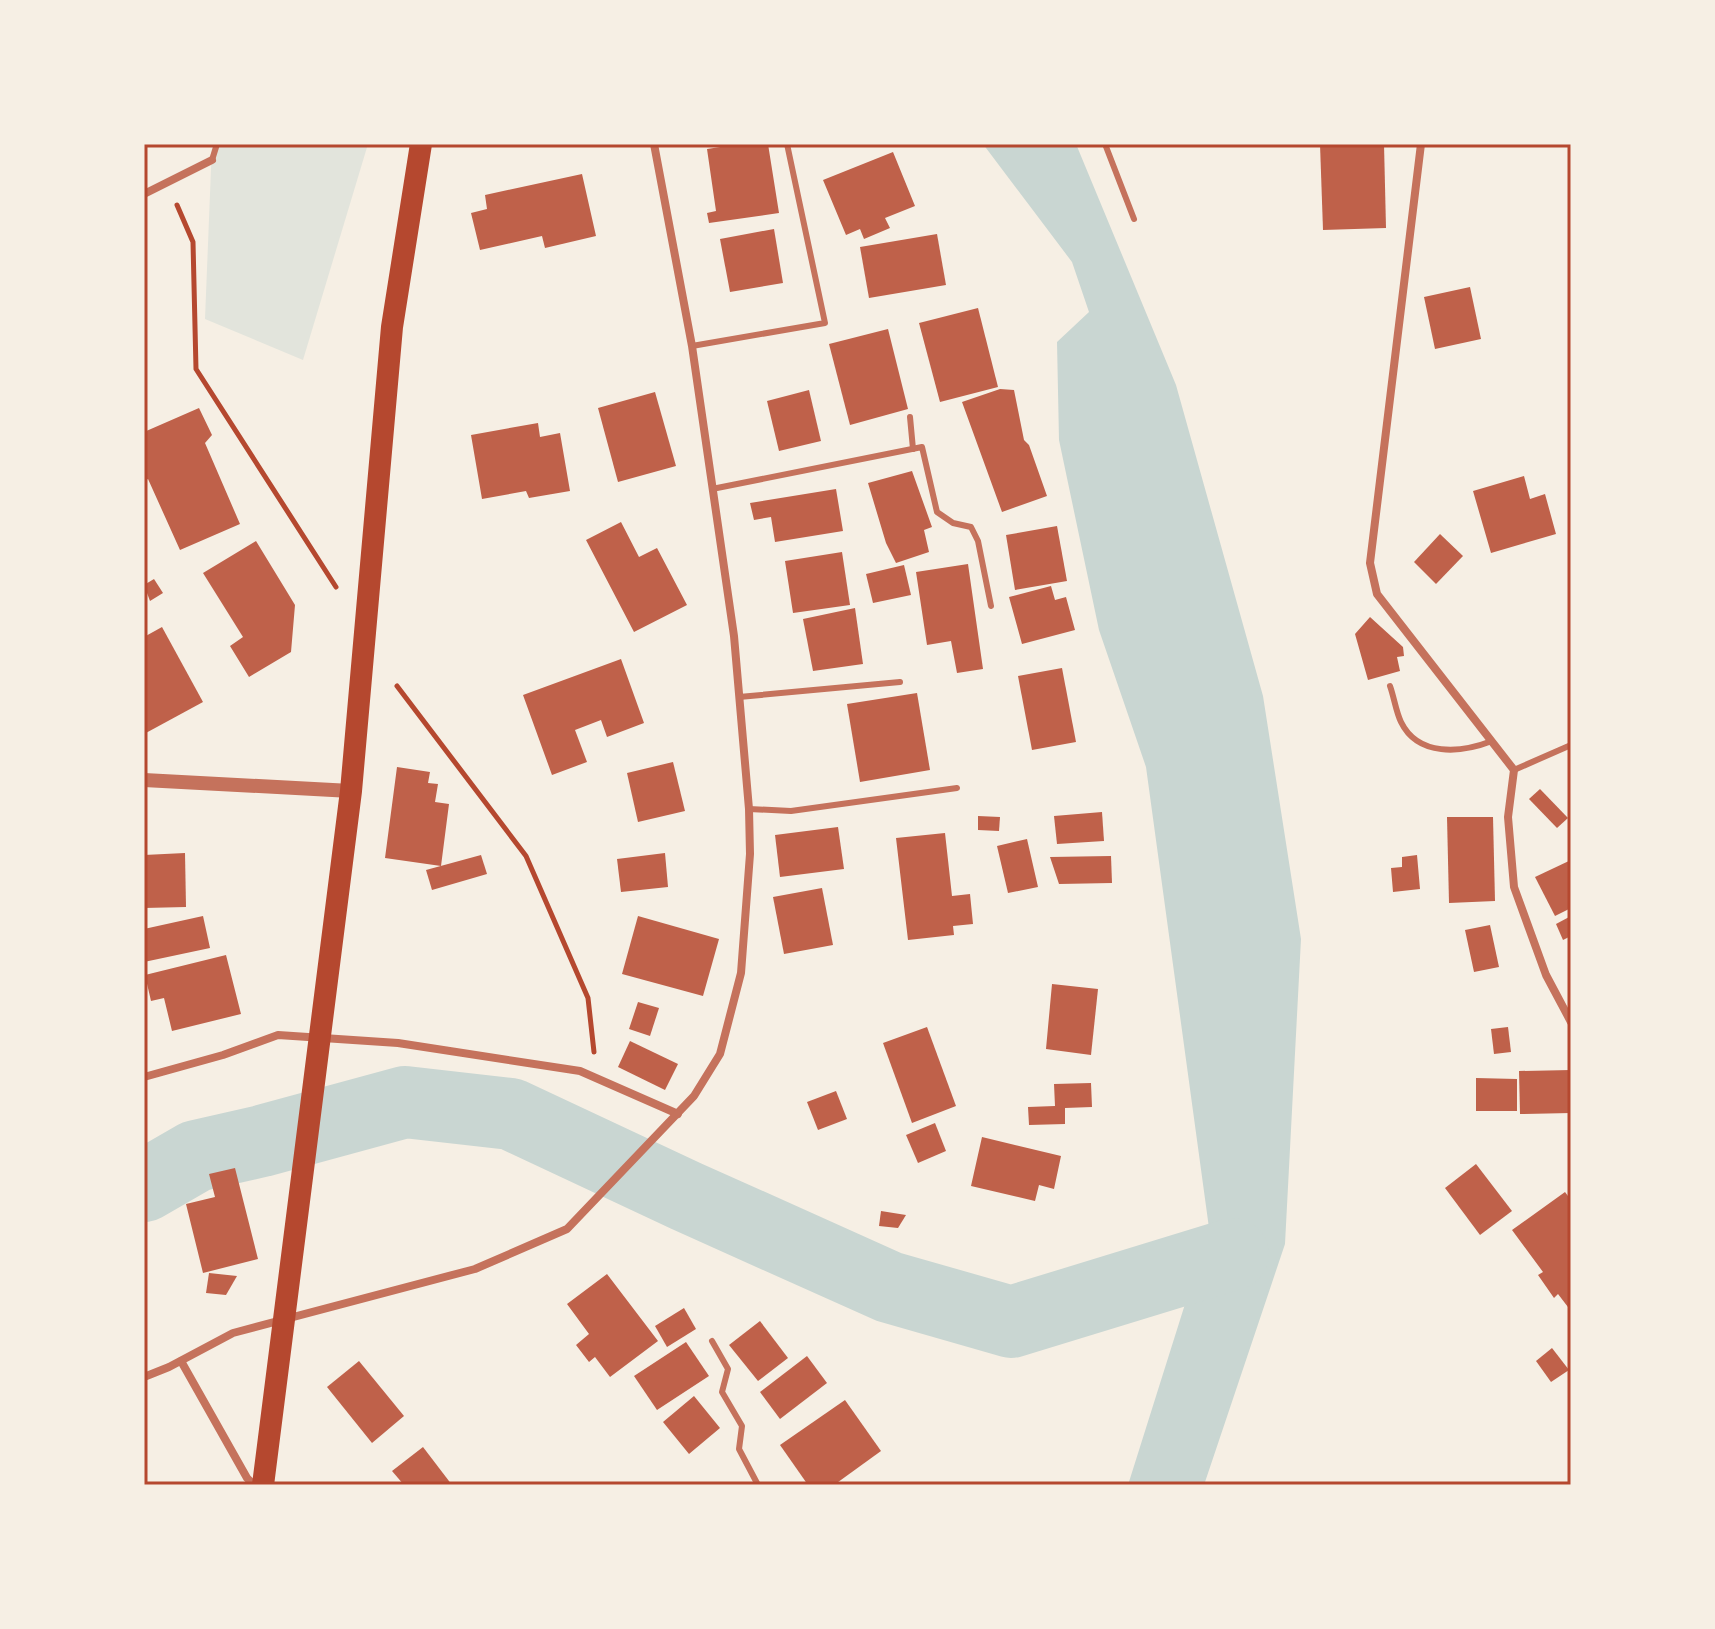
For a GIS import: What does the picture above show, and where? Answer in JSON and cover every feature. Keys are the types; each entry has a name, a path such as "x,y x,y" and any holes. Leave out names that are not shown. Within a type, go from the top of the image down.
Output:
{"highway":[{"path":"263,1485 351,791 392,327 421,144"}],"street":[{"path":"144,1377 233,1333 475,1269 567,1229 694,1096 720,1054 741,973 750,854 749,809 734,636 692,346 654,144"},
{"path":"1421,144 1370,563 1377,594 1514,770 1508,817 1514,887 1546,975 1571,1022"},
{"path":"144,194 212,160"},
{"path":"144,780 351,791"},
{"path":"144,1077 223,1055 278,1035 398,1043 580,1071 678,1114"},
{"path":"181,1361 247,1478 254,1485"}],"lane":[{"path":"212,160 217,144"},
{"path":"692,346 825,323 787,144"},
{"path":"1105,144 1134,219"},
{"path":"910,417 913,449"},
{"path":"712,489 922,447 937,512 953,523 971,527 978,541 991,606"},
{"path":"739,697 900,682"},
{"path":"1390,686 1401,722 1413,739 1425,746 1436,749 1476,747 1492,741"},
{"path":"1514,770 1571,745"},
{"path":"749,809 791,811 957,788"},
{"path":"712,1341 728,1369 722,1392 742,1426 739,1449 758,1485"}],"path":[{"path":"168,182 193,242 196,369 337,589"},
{"path":"397,686 526,856 588,998 598,1079"}],"shaded area":[{"path":"212,144 368,144 303,360 205,319"},
{"path":"983,144 1076,144 1176,385 1263,696 1301,939 1285,1244 1204,1485 1128,1485 1209,1228 1146,767 1099,630 1059,440 1057,342 1089,312 1072,262"}],"building":[{"path":"768,144 779,213 709,223 707,213 716,211 707,149"},
{"path":"1320,144 1384,144 1386,228 1323,230"},
{"path":"893,152 915,206 885,218 890,228 864,239 860,229 846,235 823,180"},
{"path":"582,174 596,236 545,248 542,236 480,250 471,213 487,209 485,195"},
{"path":"774,229 783,283 730,292 720,239"},
{"path":"937,234 946,285 869,298 860,247"},
{"path":"1470,287 1481,339 1435,349 1424,297"},
{"path":"978,308 998,387 940,402 919,323"},
{"path":"888,329 908,409 850,425 829,344"},
{"path":"1000,389 1014,390 1024,440 1029,445 1047,496 1002,512 962,402"},
{"path":"809,390 821,441 779,451 767,401"},
{"path":"655,392 676,466 618,482 598,408"},
{"path":"199,408 212,435 205,443 240,524 180,550 148,479 144,481 144,432"},
{"path":"538,423 540,437 560,433 570,491 529,498 526,491 482,499 471,435"},
{"path":"912,471 932,527 924,530 929,552 896,563 886,543 868,483"},
{"path":"1524,476 1530,499 1545,494 1556,534 1491,553 1473,491"},
{"path":"836,489 843,531 775,542 771,517 754,520 750,503"},
{"path":"621,522 639,557 657,548 687,605 634,632 586,540"},
{"path":"1057,526 1067,581 1015,590 1006,535"},
{"path":"1440,534 1463,556 1436,584 1414,562"},
{"path":"256,541 295,605 291,652 249,677 230,646 243,637 203,573"},
{"path":"842,552 850,605 793,613 785,561"},
{"path":"968,564 983,669 957,673 951,641 927,645 916,572"},
{"path":"904,565 911,595 873,603 866,574"},
{"path":"154,579 163,593 150,601 144,585"},
{"path":"1051,586 1055,600 1066,597 1075,630 1022,644 1009,597"},
{"path":"855,608 863,664 813,671 803,619"},
{"path":"1370,617 1403,647 1404,656 1397,657 1400,671 1368,680 1355,634"},
{"path":"162,627 203,702 144,734 144,637"},
{"path":"621,659 644,723 607,737 601,720 575,730 587,762 552,775 523,695"},
{"path":"1062,668 1076,742 1032,750 1018,676"},
{"path":"917,693 930,770 860,782 847,704"},
{"path":"673,762 685,811 638,822 627,773"},
{"path":"397,767 430,772 428,783 438,784 435,802 449,804 441,866 385,858"},
{"path":"1540,789 1568,818 1557,828 1529,799"},
{"path":"1102,812 1104,841 1057,844 1054,816"},
{"path":"978,816 1000,817 999,831 978,830"},
{"path":"1447,817 1493,817 1495,901 1449,903"},
{"path":"838,827 844,869 780,877 775,835"},
{"path":"945,833 952,896 970,894 973,924 953,926 954,935 908,940 896,838"},
{"path":"1027,839 1038,887 1008,893 997,846"},
{"path":"185,853 186,907 144,908 144,855"},
{"path":"665,853 668,887 621,892 617,859"},
{"path":"481,855 487,874 432,890 426,870"},
{"path":"1417,855 1420,889 1393,892 1391,868 1402,867 1402,857"},
{"path":"1111,856 1112,883 1059,884 1050,857"},
{"path":"1571,860 1571,908 1555,916 1535,877"},
{"path":"822,888 833,945 784,954 773,897"},
{"path":"203,916 210,948 144,962 144,929"},
{"path":"638,916 719,939 703,996 622,974"},
{"path":"1571,916 1571,936 1563,940 1556,924"},
{"path":"1490,925 1499,967 1474,972 1465,930"},
{"path":"226,955 241,1014 172,1031 164,998 151,1001 145,975"},
{"path":"1052,984 1098,989 1091,1055 1046,1049"},
{"path":"638,1002 659,1008 650,1036 629,1029"},
{"path":"927,1027 956,1106 912,1123 883,1043"},
{"path":"1508,1027 1511,1052 1494,1054 1491,1029"},
{"path":"630,1041 678,1064 665,1090 618,1067"},
{"path":"1571,1070 1571,1113 1520,1114 1519,1071"},
{"path":"1476,1078 1517,1079 1517,1111 1476,1111"},
{"path":"1091,1083 1092,1107 1065,1108 1065,1124 1029,1125 1028,1107 1055,1106 1054,1084"},
{"path":"836,1091 847,1119 818,1130 807,1102"},
{"path":"935,1123 946,1151 918,1163 906,1135"},
{"path":"982,1137 1061,1156 1054,1189 1039,1185 1035,1201 971,1186"},
{"path":"1476,1164 1512,1211 1480,1235 1445,1188"},
{"path":"235,1168 258,1259 203,1273 186,1204 215,1197 209,1174"},
{"path":"1565,1192 1571,1200 1571,1311 1558,1294 1554,1298 1538,1275 1543,1272 1512,1230"},
{"path":"881,1211 906,1215 898,1228 879,1226"},
{"path":"209,1273 237,1276 226,1295 206,1293"},
{"path":"607,1274 658,1341 610,1377 595,1357 589,1362 576,1345 589,1334 567,1304"},
{"path":"684,1308 696,1329 667,1347 655,1326"},
{"path":"760,1321 788,1358 758,1381 729,1345"},
{"path":"686,1342 709,1376 657,1410 634,1376"},
{"path":"1552,1348 1569,1370 1551,1382 1536,1361"},
{"path":"807,1356 827,1383 780,1419 760,1392"},
{"path":"359,1361 404,1416 372,1443 327,1387"},
{"path":"694,1396 720,1428 689,1454 663,1422"},
{"path":"845,1400 881,1451 834,1485 808,1485 780,1445"},
{"path":"423,1447 452,1485 404,1485 392,1471"}],"waterway":[{"path":"144,1186 196,1156 405,1102 511,1114 889,1287 1011,1322 1233,1254"}]}
